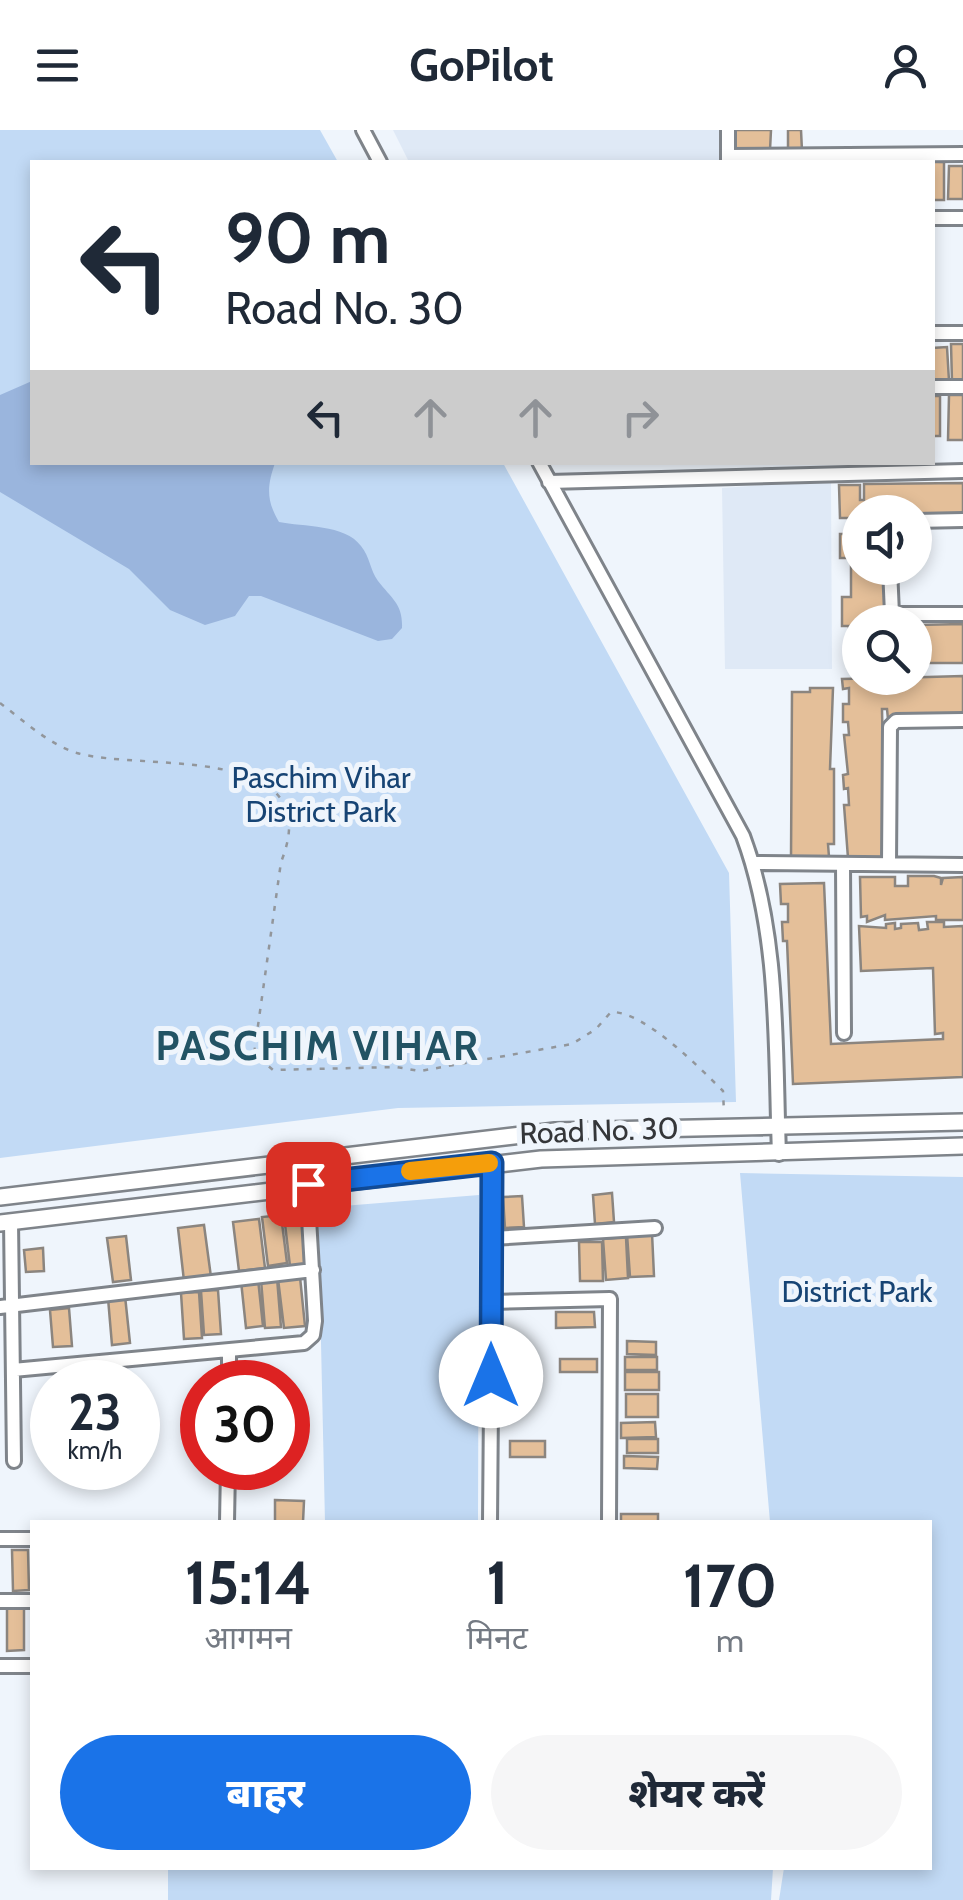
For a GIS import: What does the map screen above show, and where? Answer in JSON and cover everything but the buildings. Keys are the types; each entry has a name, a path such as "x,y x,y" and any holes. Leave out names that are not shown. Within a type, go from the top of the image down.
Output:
{"street":[{"path":"363,130 379,160"},
{"path":"728,130 728,159 963,154"},
{"path":"935,218 963,218"},
{"path":"935,332 963,333"},
{"path":"935,387 963,387"},
{"path":"540,465 742,836 753,863 768,938 778,1154"},
{"path":"549,482 729,470 963,471"},
{"path":"932,521 963,520"},
{"path":"891,585 892,614 963,614"},
{"path":"889,864 892,724 963,720"},
{"path":"753,863 963,865"},
{"path":"843,864 844,1033"},
{"name":"Road No. 30","path":"0,1197 555,1131 963,1122"},
{"name":"Road No. 30","path":"6,1222 492,1163 963,1146"},
{"path":"490,1520 492,1163"},
{"path":"13,1370 295,1346 313,1336 308,1184"},
{"path":"6,1222 14,1461"},
{"path":"492,1238 655,1228"},
{"path":"6,1306 313,1270"},
{"path":"492,1302 610,1299 609,1520"},
{"path":"229,1352 229,1360"},
{"path":"227,1520 228,1490"},
{"path":"0,1539 30,1539"},
{"path":"0,1601 30,1601"},
{"path":"0,1666 30,1666"}],"path":[{"path":"0,702 73,752 102,758 199,763 277,790 291,812 290,840 280,862 254,1054 274,1070 396,1067 420,1071 462,1060 572,1044 596,1029 611,1012 627,1012 723,1091 725,1130"}],"shaded area":[{"path":"393,130 723,130 723,160 408,160"},
{"path":"30,382 30,465 274,465 269,493 279,522 334,530 354,539 364,550 378,581 399,607 402,628 392,639 378,641 261,596 249,596 235,616 205,625 170,610 129,569 0,492 0,395"},
{"path":"831,480 832,669 725,669 722,488"}],"green space":[{"name":"Paschim Vihar District Park","path":"0,130 320,130 337,160 30,160 30,465 504,465 729,873 736,1102 398,1108 0,1158"},
{"name":"District Park","path":"740,1173 963,1177 963,1900 779,1900 784,1870 932,1870 932,1520 770,1520"},
{"path":"479,1195 478,1520 325,1520 318,1208"},
{"path":"168,1870 773,1870 771,1900 168,1900"}],"slow traffic":[{"path":"410,1171 489,1163"}],"district":[{"name":"PASCHIM VIHAR","path":"318,1046"}],"route":[{"path":"308,1184 492,1163 491,1376"}]}
